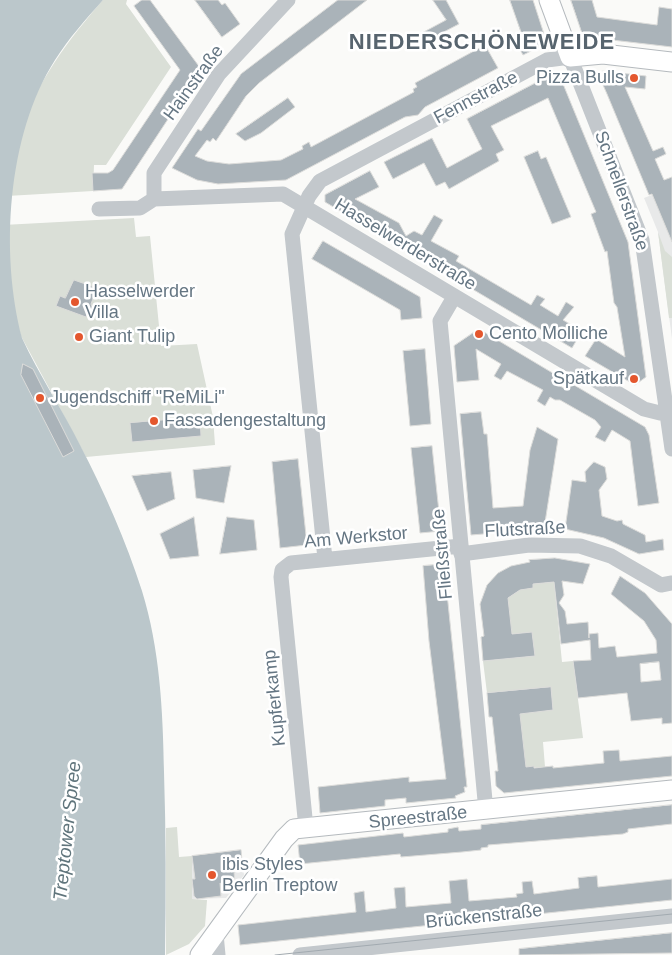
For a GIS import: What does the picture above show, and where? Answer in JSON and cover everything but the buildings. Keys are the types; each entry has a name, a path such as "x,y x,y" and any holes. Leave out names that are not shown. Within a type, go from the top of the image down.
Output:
{"main road":[{"name":"Schnellerstraße","path":"549,0 570,57"},
{"name":"Fennstraße","path":"570,57 603,54 672,62"},
{"name":"Spreestraße","path":"200,955 216,934 224,919 294,829 486,811 672,790"}],"street":[{"name":"Hainstraße","path":"154,199 154,173 219,74 288,0"},
{"name":"Fennstraße","path":"325,560 292,234 309,196 320,181 547,60 570,57"},
{"name":"Schnellerstraße","path":"570,57 640,234 670,413 672,449"},
{"name":"Hasselwerderstraße","path":"99,209 140,208 154,199 283,194 644,409 670,413"},
{"name":"Fließstraße","path":"454,297 440,321 486,811"},
{"name":"Flutstraße","path":"461,550 529,545 580,546 611,556 661,585 672,583"},
{"name":"Am Werkstor","path":"286,566 291,563 461,550"},
{"name":"Kupferkamp","path":"286,566 281,577 306,828"},
{"name":"Brückenstraße","path":"300,955 672,916"},
{"path":"216,934 218,955"}],"shaded area":[{"path":"103,0 127,0 126,4 171,67 106,165 94,165 93,191 7,196 21,132 35,96 66,46"},
{"path":"672,187 672,339 658,232 644,198"},
{"path":"134,218 136,237 150,236 161,346 197,344 213,417 215,445 86,457 21,336 6,285 3,225"},
{"path":"658,232 665,251 672,257 672,318 669,318"},
{"path":"554,582 562,662 573,661 583,738 543,742 545,767 519,768 525,763 521,726 516,714 553,710 551,687 487,693 483,661 535,656 532,632 510,634 508,598 520,590 533,588 533,584"},
{"path":"177,827 179,857 192,856 192,899 207,900 205,926 189,944 166,955 166,828"},
{"name":"ibis Styles Berlin Treptow","path":"241,850 244,875 226,898 192,899 192,856"}],"water":[{"name":"Treptower Spree","path":"0,0 103,0 72,36 55,60 39,90 26,123 12,196 11,270 15,305 22,338 89,462 106,498 122,535 142,591 153,635 163,726 165,955 0,955"}],"tram line":[{"path":"275,955 672,914"}],"place":[{"name":"Pizza Bulls","path":"634,78"},
{"name":"Hasselwerder Villa","path":"75,302"},
{"name":"Cento Molliche","path":"479,334"},
{"name":"Giant Tulip","path":"79,337"},
{"name":"Spätkauf","path":"634,379"},
{"name":"Jugendschiff \"ReMiLi\"","path":"40,398"},
{"name":"Fassadengestaltung","path":"154,421"},
{"name":"ibis Styles Berlin Treptow","path":"212,875"}],"district":[{"name":"NIEDERSCHÖNEWEIDE","path":"482,43"}]}
